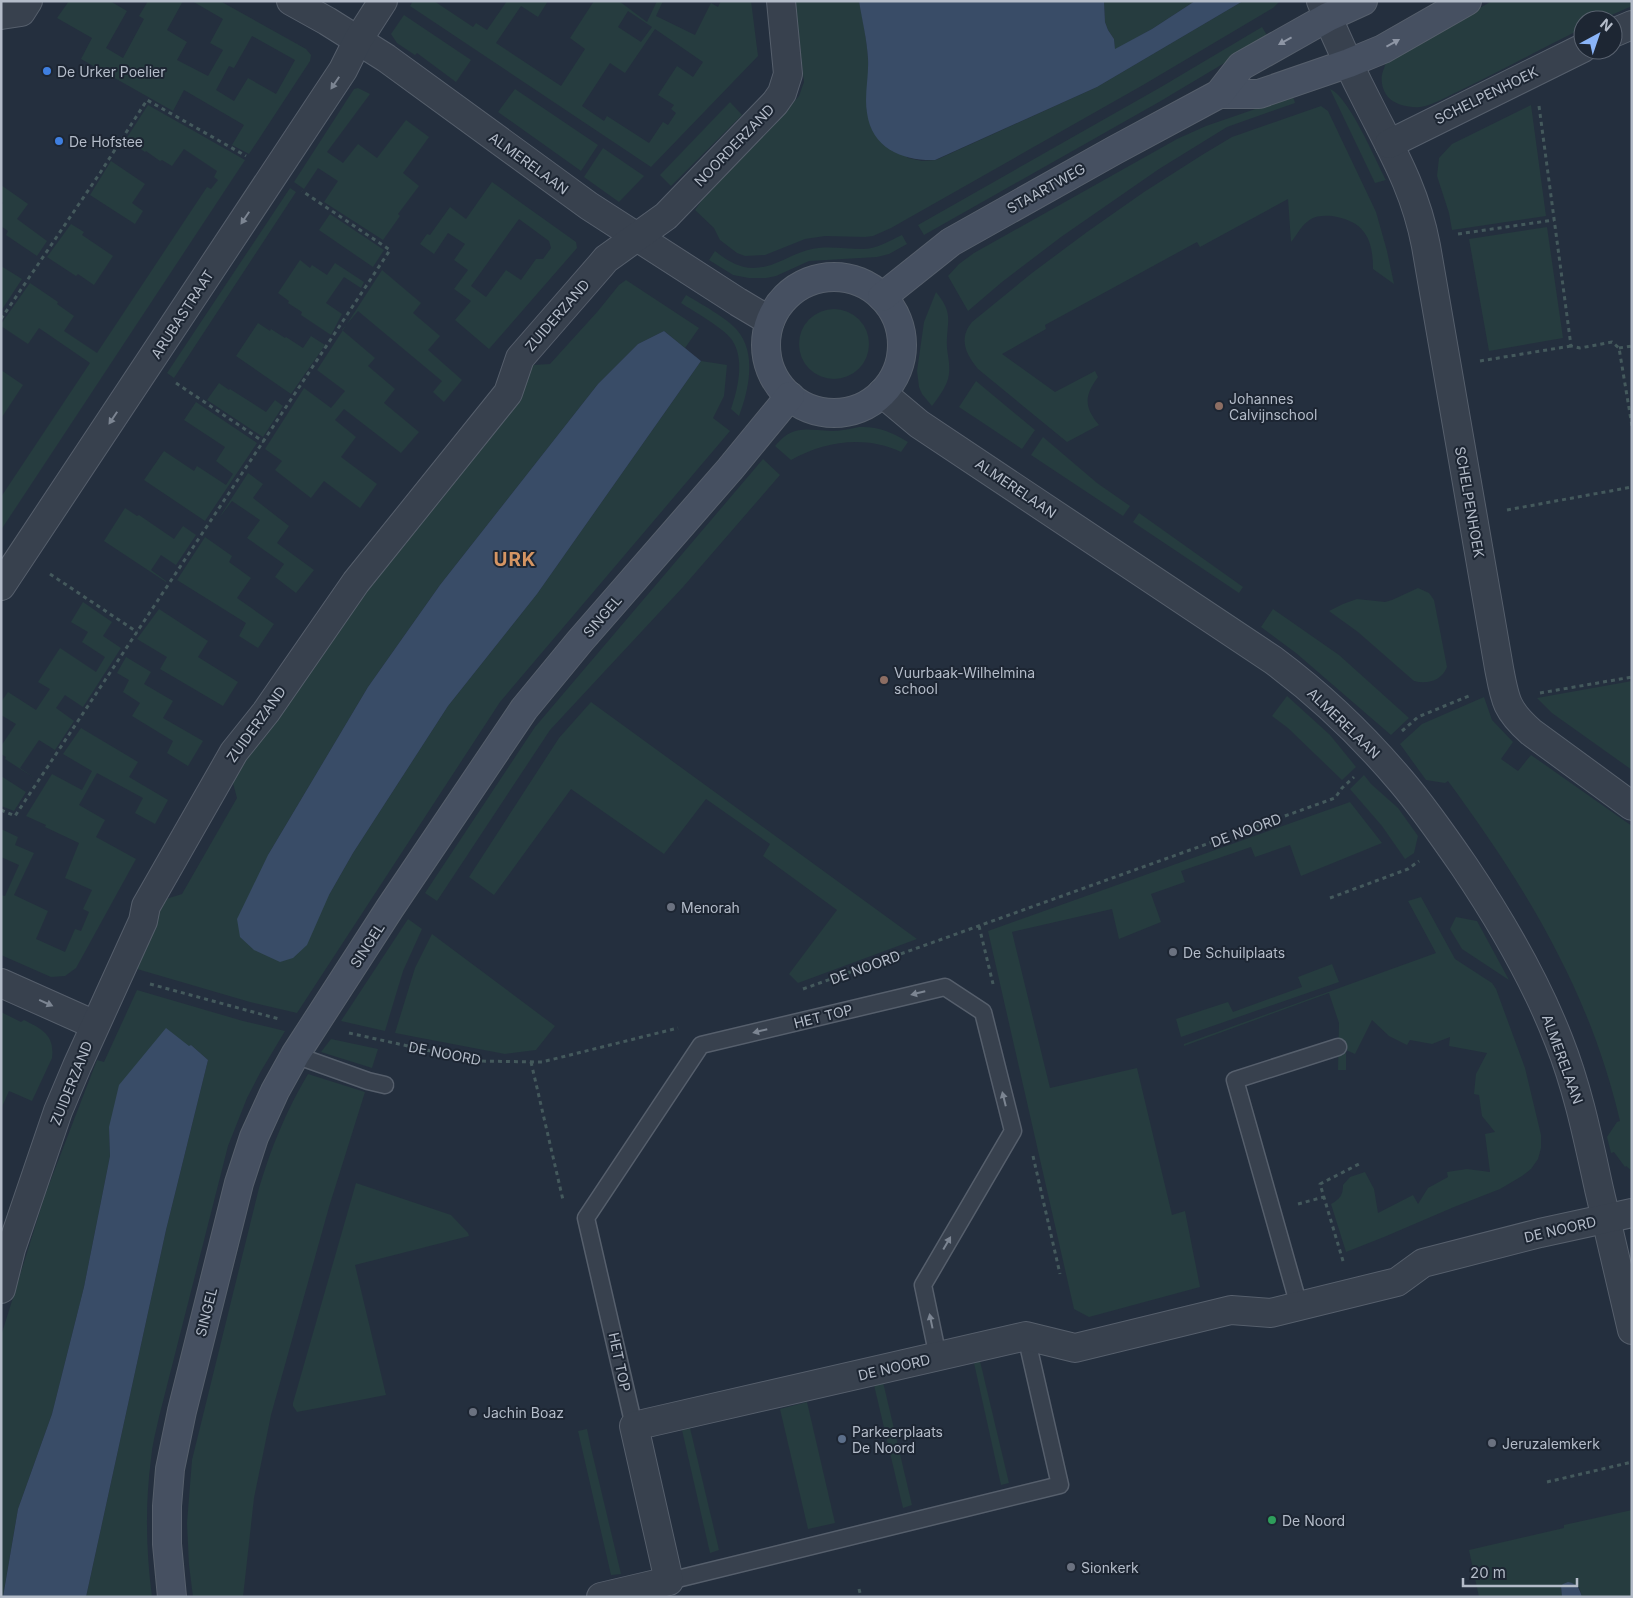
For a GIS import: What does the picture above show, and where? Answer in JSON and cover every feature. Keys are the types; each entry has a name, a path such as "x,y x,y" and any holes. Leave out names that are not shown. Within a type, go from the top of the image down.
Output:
{"main road":[{"name":"STAARTWEG","path":"882,297 951,242 1219,94 1241,66 1324,9 1363,1"},
{"name":"STAARTWEG","path":"1219,94 1260,94 1349,63 1383,48 1467,1"},
{"path":"828,276 862,282 882,297 890,307 898,324 902,341 901,357 893,378 882,392 857,408 831,413 810,408 790,396 780,386 767,360 766,340 770,321 778,305 791,292 811,280 828,276"},
{"name":"SINGEL","path":"172,1597 167,1544 167,1506 170,1469 182,1411 239,1183 266,1107 295,1056 390,908 524,708 730,469 790,396"}],"street":[{"path":"1,15 21,12 28,1"},
{"name":"ALMERELAAN","path":"290,1 386,58 589,206 770,321"},
{"name":"ARUBASTRAAT","path":"1,586 343,70 358,40 383,1"},
{"name":"NOORDERZAND","path":"637,237 666,216 766,113 782,93 786,84 788,66 780,1"},
{"name":"SCHELPENHOEK","path":"1324,9 1401,168 1413,197 1424,239 1504,692 1510,710 1531,732 1632,806"},
{"name":"SCHELPENHOEK","path":"1389,144 1573,53"},
{"name":"ZUIDERZAND","path":"1,1289 6,1248 58,1111 142,921 146,906 234,752 266,712 356,582 508,392 520,358 606,260 637,237"},
{"name":"ALMERELAAN","path":"882,392 918,424 1295,676 1343,719 1390,768 1420,805 1447,842 1509,936 1559,1041 1619,1215 1632,1330"},
{"path":"1,983 95,1025"},
{"name":"DE NOORD","path":"634,1426 1026,1336 1075,1348 1231,1310 1271,1313 1397,1282 1423,1263 1619,1215"},
{"path":"601,1597 669,1581 634,1426"}],"lane":[{"name":"HET TOP","path":"634,1426 586,1218 702,1046 945,987 983,1012 1013,1132 923,1285 938,1357"},
{"path":"1300,1306 1235,1080 1338,1047"},
{"path":"295,1056 368,1081 385,1084"},
{"path":"669,1581 1060,1485 1026,1336"}],"path":[{"path":"1534,71 1571,346"},
{"path":"1,318 100,173 147,100 252,160"},
{"path":"1,810 15,816 70,736 390,250 295,186"},
{"path":"1424,239 1554,220"},
{"path":"1447,366 1571,346 1580,348 1612,342 1620,348 1632,426"},
{"path":"1620,348 1632,346"},
{"path":"169,378 264,442"},
{"path":"1505,510 1632,488"},
{"path":"49,574 137,632"},
{"path":"1538,693 1632,677"},
{"path":"1400,733 1418,717 1469,695 1484,690 1504,692"},
{"name":"DE NOORD","path":"795,992 1335,798 1342,788 1360,772"},
{"path":"1330,898 1408,869 1447,842"},
{"path":"146,983 257,1015 283,1020"},
{"name":"DE NOORD","path":"347,1032 476,1061 542,1062 684,1027"},
{"path":"1344,1262 1320,1184 1359,1164"},
{"path":"1547,1482 1632,1462"},
{"path":"859,1589 861,1597"}],"green space":[{"path":"69,1 110,1 127,11 106,48 123,58 144,19 139,16 148,1 183,1 167,30 187,42 177,60 208,76 223,50 210,43 223,19 192,1 220,1 306,49 311,55 310,61 249,154 232,145 244,125 184,90 173,111 81,59 92,38 57,18","holes":["252,36 295,60 276,94 248,78 234,101 216,90 229,66 234,68"]},
{"path":"413,1 434,1 473,27 476,23 487,30 507,1 548,1 538,17 521,6 496,43 561,86 585,49 570,38 594,1 619,1 647,22 657,1 663,1 656,16 695,35 711,3 718,7 721,1 751,1 758,56 651,167 410,6","holes":["628,11 652,27 641,42 618,27","655,29 703,62 693,77 677,66 658,95 674,105 671,109 676,113 668,125 663,122 649,143 607,116 604,121 582,106 610,63 625,73"]},
{"path":"795,1 859,1 865,30 868,66 867,113 908,158 922,161 936,160 1097,87 1243,1 1280,1 1273,8 1143,85 891,228 873,236 825,236 805,239 765,255 745,256 737,253 720,240 714,228 695,210 707,193 775,124 799,96 804,82"},
{"path":"1104,1 1195,1 1115,50 1114,39 1105,22"},
{"path":"1492,1 1632,1 1632,6 1623,10 1573,10 1573,33 1442,100 1420,107 1399,104 1388,97 1384,91 1382,81 1385,61"},
{"path":"404,15 471,60 456,82 417,53 415,55 397,43 391,34"},
{"path":"1262,27 1268,37 1159,102 924,235 918,225 1161,87"},
{"path":"358,88 370,94 327,152 343,163 358,144 377,158 406,120 429,137 403,173 419,186 398,214 400,216 383,240 324,202 338,181 318,168 304,189 294,182 354,89"},
{"path":"515,89 598,145 581,171 498,112"},
{"path":"1330,89 1337,94 1353,116 1386,180 1375,183"},
{"path":"1293,96 1295,103 1227,127 1159,169 1061,237 1002,282 968,311 948,276 959,264 974,253 1177,139 1206,126"},
{"path":"730,102 742,115 671,186 660,175"},
{"path":"148,105 245,160 1,530 1,497 90,363 39,328 28,344 1,326 1,324 30,283 58,302 57,304 74,316 64,331 97,353 207,187 211,189 218,180 214,177 217,171 184,149 172,166 162,160 160,161 126,139"},
{"path":"1531,105 1546,216 1452,230 1449,213 1437,176 1439,158 1452,144"},
{"path":"1321,106 1328,111 1376,212 1394,284 1373,269 1373,259 1366,235 1355,224 1347,220 1331,216 1314,218 1305,224 1291,242 1288,199 1200,247 1197,242 1045,325 1046,329 1002,354 1055,392 1095,371 1098,377 1088,396 1088,407 1099,425 1067,442 978,369 965,346 965,334 968,328 972,322 1032,273 1144,192 1232,137"},
{"path":"603,148 644,176 619,202 584,177"},
{"path":"111,161 145,184 132,203 143,211 135,224 90,195"},
{"path":"492,182 576,242 577,248 489,349 455,320 471,301 454,289 468,270 454,260 465,244 448,233 434,254 420,244 427,234 430,235 450,207 466,219","holes":["519,219 549,241 551,248 543,259 536,259 521,280 506,270 486,297 471,286"]},
{"path":"1,185 28,204 17,219 47,241 37,256 6,235 8,231 1,226 1,205 3,203 1,201"},
{"path":"290,188 296,192 174,378 167,373"},
{"path":"330,214 384,250 373,267 319,230"},
{"path":"71,224 84,232 82,235 113,256 94,285 47,257"},
{"path":"1547,227 1563,338 1489,351 1469,239"},
{"path":"902,235 907,244 889,254 877,257 809,261 776,276 766,278 749,278 733,275 709,260 715,251 738,265 748,268 761,267 775,264 808,250 828,247 873,248"},
{"path":"300,260 310,268 312,265 327,275 335,263 364,282 361,288 344,277 326,303 342,314 331,335 301,315 302,312 288,303 289,301 278,293"},
{"path":"1,266 22,279 1,311"},
{"path":"382,270 421,303 413,313 440,336 428,350 462,380 444,402 433,392 442,381 358,311 346,325"},
{"path":"626,280 699,328 685,348 664,331 638,344 598,384 440,585 368,687 268,855 329,895 353,853 448,706 537,594 701,361 727,365 724,396 713,418 730,431 500,702 297,1013 250,1002 137,969 157,924 159,911 166,899 182,894 237,798 233,783 242,765 316,665 365,593 521,400 529,371 533,365 550,364 619,285"},
{"path":"936,292 948,313 947,348 949,371 945,386 932,406 919,387 917,371 924,322"},
{"path":"686,295 727,321 743,339 749,360 749,372 746,395 739,416 731,409 739,374 736,348 732,340 722,330 681,303"},
{"path":"834,309 853,315 863,325 869,344 863,363 853,373 834,379 815,373 805,363 799,344 805,325 815,315"},
{"path":"258,323 303,348 311,336 325,345 291,394 236,356"},
{"path":"343,331 375,358 368,366 395,389 384,403 419,432 401,453 344,409 335,420 356,437 341,457 377,484 360,508 324,481 311,498 275,470 282,461 265,449 304,388 331,408 345,391 317,370"},
{"path":"1,370 23,385 2,417 1,416"},
{"path":"976,381 1035,430 1022,449 959,407"},
{"path":"219,383 266,412 275,400 283,406 263,437 207,400"},
{"path":"196,402 257,443 205,521 144,480 164,451 194,471 197,466 226,485 233,474 216,461 225,447 184,420"},
{"path":"859,427 884,430 908,442 901,452 873,443 845,442 817,448 791,460 775,446 794,431 835,431"},
{"path":"1043,437 1097,483 1130,506 1123,516 1031,455"},
{"path":"763,459 780,475 683,587 550,730 437,901 425,893 535,727"},
{"path":"248,473 263,484 253,498 289,526 277,543 314,570 296,593 275,577 284,564 247,538 260,520 232,501 219,518"},
{"path":"125,508 137,516 139,515 174,539 183,526 196,535 176,565 161,555 151,570 166,582 104,541"},
{"path":"1139,513 1243,587 1239,593 1133,522"},
{"path":"205,537 232,556 229,562 251,578 237,598 274,624 258,648 239,636 246,623 177,580"},
{"path":"1418,588 1429,593 1434,600 1447,667 1442,675 1429,682 1414,681 1358,632 1329,611 1357,599 1385,602"},
{"path":"83,602 112,622 103,636 121,648 83,707 65,695 56,708 74,721 55,750 39,740 20,768 36,779 5,759 6,757 1,754 1,746 16,724 1,715 1,702 8,692 36,710 50,689 38,682 60,648 96,672 105,657 82,642 88,632 71,622"},
{"path":"159,609 208,641 198,657 238,682 223,706 160,669 167,657 137,639"},
{"path":"1273,609 1339,655 1409,718 1391,735 1296,653 1261,627"},
{"path":"126,657 151,672 144,684 173,701 163,718 203,741 188,766 167,753 173,741 132,716 140,703 123,692 129,680 117,673"},
{"path":"1632,681 1632,770 1552,713 1537,698"},
{"path":"1287,696 1330,735 1356,767 1342,780 1288,728 1272,716"},
{"path":"1484,697 1492,720 1513,742 1501,759 1518,771 1531,755 1632,826 1632,1171 1625,1167 1614,1152 1611,1153 1607,1137 1617,1122 1620,1121 1607,1074 1591,1028 1552,942 1504,861 1448,781 1445,783 1426,780 1400,744 1422,724"},
{"path":"591,702 917,939 798,983 789,974 837,910 763,856 770,844 706,799 664,854 571,789 494,895 469,877 559,738"},
{"path":"81,728 138,762 129,777 168,800 155,824 135,813 143,798 97,773 79,805 105,820 96,837 136,859 76,968 65,976 51,977 1,955 1,895 5,896 19,865 1,857 1,829 18,837 15,845 34,853 14,895 48,911 36,939 65,952 75,929 81,931 89,912 83,909 92,890 65,878 79,843 26,816 52,774 82,790 92,771 63,754"},
{"path":"1364,775 1371,784 1398,808 1418,836 1414,853 1405,859 1382,826 1350,789"},
{"path":"1,776 26,792 14,811 1,806"},
{"path":"1350,802 1382,843 1301,876 1290,845 1255,857 1251,847 1181,871 1185,882 1151,894 1161,922 1119,939 1112,909 1012,932 1050,1088 1137,1068 1172,1215 1185,1211 1200,1287 1089,1317 1074,1309 988,931"},
{"path":"1421,897 1455,959 1492,983 1496,989 1525,1068 1541,1135 1541,1148 1538,1159 1531,1169 1500,1189 1346,1252 1331,1204 1340,1196 1343,1185 1350,1177 1365,1172 1374,1189 1378,1213 1413,1195 1418,1204 1428,1188 1448,1177 1447,1172 1467,1169 1490,1172 1485,1134 1495,1132 1482,1116 1479,1095 1474,1094 1476,1074 1487,1053 1449,1046 1450,1037 1432,1044 1410,1040 1407,1045 1389,1036 1372,1020 1355,1054 1346,1050 1346,1070 1338,1070 1339,1023 1329,993 1184,1046 1184,1044 1436,953 1408,901"},
{"path":"1456,917 1477,921 1509,980 1462,949 1450,929"},
{"path":"408,919 422,929 403,971 385,1031 341,1021"},
{"path":"432,934 555,1026 536,1050 505,1054 395,1033 415,968"},
{"path":"1332,964 1339,982 1181,1037 1176,1019 1228,1002 1233,1012 1302,987 1298,977"},
{"path":"137,990 243,1021 285,1031 247,1098 228,1146 159,1417 153,1443 147,1511 147,1545 152,1597 86,1597 166,1230 208,1060 191,1045 109,1127 110,1156 84,1287 52,1414 18,1509 3,1597 1,1597 1,1336 45,1195 97,1060 104,1062"},
{"path":"1,1012 21,1022 24,1020 42,1030 49,1038 52,1058 32,1101 9,1091 1,1109"},
{"path":"331,1039 378,1049 372,1068 321,1052"},
{"path":"308,1074 365,1092 329,1207 271,1415 254,1498 243,1597 193,1597 187,1523 192,1460 259,1188 280,1130"},
{"path":"356,1183 451,1215 469,1236 355,1265 386,1395 297,1412 293,1403"},
{"path":"980,1361 1009,1483 1001,1485 974,1363"},
{"path":"883,1382 912,1505 903,1508 874,1385"},
{"path":"807,1402 835,1523 808,1529 780,1409"},
{"path":"690,1428 719,1550 710,1553 682,1430"},
{"path":"587,1429 621,1574 611,1575 578,1431"},
{"path":"1632,1510 1632,1597 1582,1597 1579,1587 1561,1586 1562,1597 1479,1597 1469,1550 1564,1528 1564,1525"}],"water":[{"path":"859,1 1104,1 1105,22 1114,39 1115,49 1152,29 1195,1 1243,1 1097,87 935,160 923,160 901,155 891,150 875,136 870,125 866,106 868,66 866,37"},
{"path":"664,331 701,361 537,594 448,706 353,853 329,895 307,945 293,958 280,962 254,950 240,937 237,919 268,855 368,687 440,585 598,384 638,344"},
{"path":"166,1028 189,1046 191,1045 208,1060 166,1230 86,1597 3,1597 18,1509 52,1414 84,1287 110,1156 109,1127 119,1085"},
{"path":"1568,1582 1578,1587 1582,1597 1562,1597 1561,1586"}],"place":[{"name":"De Urker Poelier","path":"47,71"},
{"name":"De Hofstee","path":"59,141"},
{"name":"Johannes Calvijnschool","path":"1219,406"},
{"name":"Vuurbaak-Wilhelmina school","path":"884,680"},
{"name":"Menorah","path":"671,907"},
{"name":"De Schuilplaats","path":"1173,952"},
{"name":"Jachin Boaz","path":"473,1412"},
{"name":"Parkeerplaats De Noord","path":"842,1439"},
{"name":"Jeruzalemkerk","path":"1492,1443"},
{"name":"De Noord","path":"1272,1520"},
{"name":"Sionkerk","path":"1071,1567"}],"district":[{"name":"URK","path":"515,559"}]}
